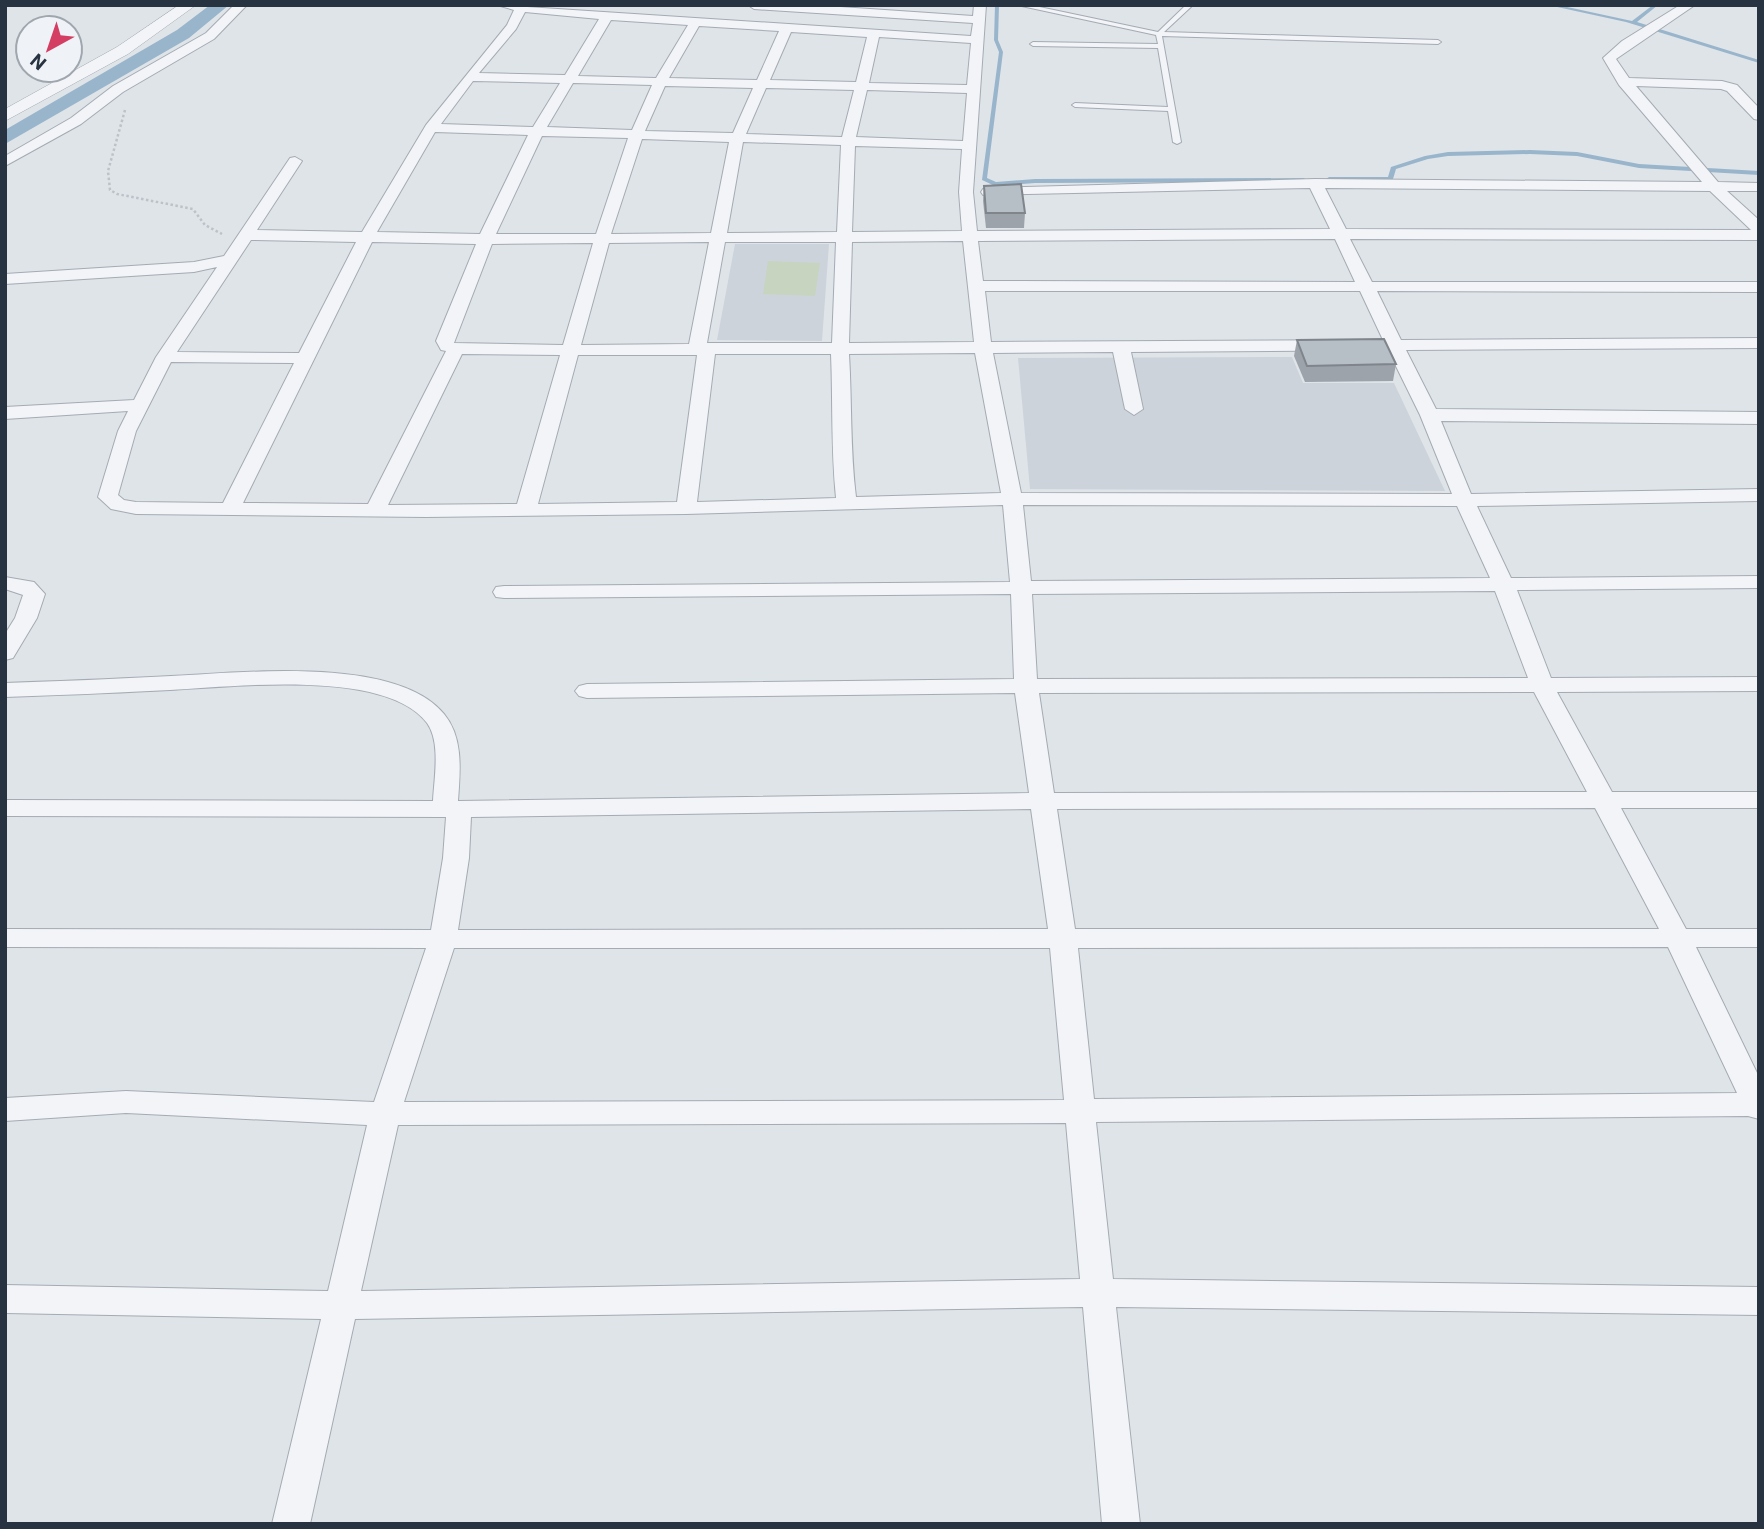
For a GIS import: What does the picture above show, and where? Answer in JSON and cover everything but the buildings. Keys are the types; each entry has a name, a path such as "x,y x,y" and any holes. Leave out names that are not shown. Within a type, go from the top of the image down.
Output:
{"street":[{"path":"5,116 102,64 189,5"},
{"path":"5,162 76,121 118,89 210,36 241,5"},
{"path":"503,5 520,10 607,17 695,23 731,20 786,29 978,40"},
{"path":"754,5 978,20"},
{"path":"980,5 966,192 970,237 983,348 1012,499 1021,587 1026,686 1063,938 1121,1524"},
{"path":"1689,5 1626,44 1609,58 1624,82 1714,187 1759,229"},
{"path":"229,510 366,238 431,128 468,77 512,26 520,10"},
{"path":"607,17 538,130 486,239 445,341 447,346 456,349 572,350 1759,343"},
{"path":"526,509 602,238 636,136 660,82 695,23"},
{"path":"686,508 702,348 737,139 786,29"},
{"path":"847,504 841,455 843,412 840,349 848,142 873,36"},
{"path":"468,77 974,89"},
{"path":"1624,82 1722,85 1732,88 1759,116"},
{"path":"431,128 969,145"},
{"path":"295,161 165,357 127,431 108,497 118,505 136,508 229,510 375,510 686,508 1012,499 1464,500 1759,495"},
{"path":"5,1110 126,1102 385,1114 1758,1105 1678,939 1542,685 1503,583 1464,500 1429,415 1315,183"},
{"path":"966,192 1315,183 1759,187"},
{"path":"247,235 486,239 1339,234 1759,235"},
{"path":"5,279 194,267 232,259"},
{"path":"975,286 1759,287"},
{"path":"1121,347 1134,409"},
{"path":"375,510 456,349"},
{"path":"165,357 305,358"},
{"path":"5,413 141,405"},
{"path":"1429,415 1759,418"},
{"path":"504,592 1759,582"},
{"path":"5,583 26,587 34,594 26,618 5,653"},
{"path":"5,690 307,677 358,683 405,696 436,717 447,744 456,858 443,939 385,1114 291,1524"},
{"path":"587,691 1026,686 1759,684"},
{"path":"5,808 452,809 1043,801 1759,800"},
{"path":"5,938 1759,939"},
{"path":"5,1299 340,1305 1100,1293 1759,1301"}],"lane":[{"path":"1020,5 1158,34 1438,42"},
{"path":"1158,34 1190,5"},
{"path":"1158,34 1177,142"},
{"path":"1033,44 1160,46"},
{"path":"1075,105 1171,108"}],"path":[{"path":"118,89 126,101 109,169 110,190 117,194 193,209 214,232 247,235"}],"shaded area":[{"path":"735,244 829,244 822,341 717,340"},
{"path":"1292,357 1303,383 1394,383 1445,491 1030,489 1018,358"}],"green space":[{"path":"768,261 820,263 815,296 763,294"}],"waterway":[{"path":"5,138 183,34 221,5"},
{"path":"997,5 996,40 1001,52 984,179 995,184 1035,181 1304,180"},
{"path":"1550,5 1633,23"},
{"path":"1633,23 1656,5"},
{"path":"1633,23 1759,62"},
{"path":"1329,179 1390,179 1393,168 1427,157 1448,154 1530,152 1577,154 1639,166 1759,173"}]}
